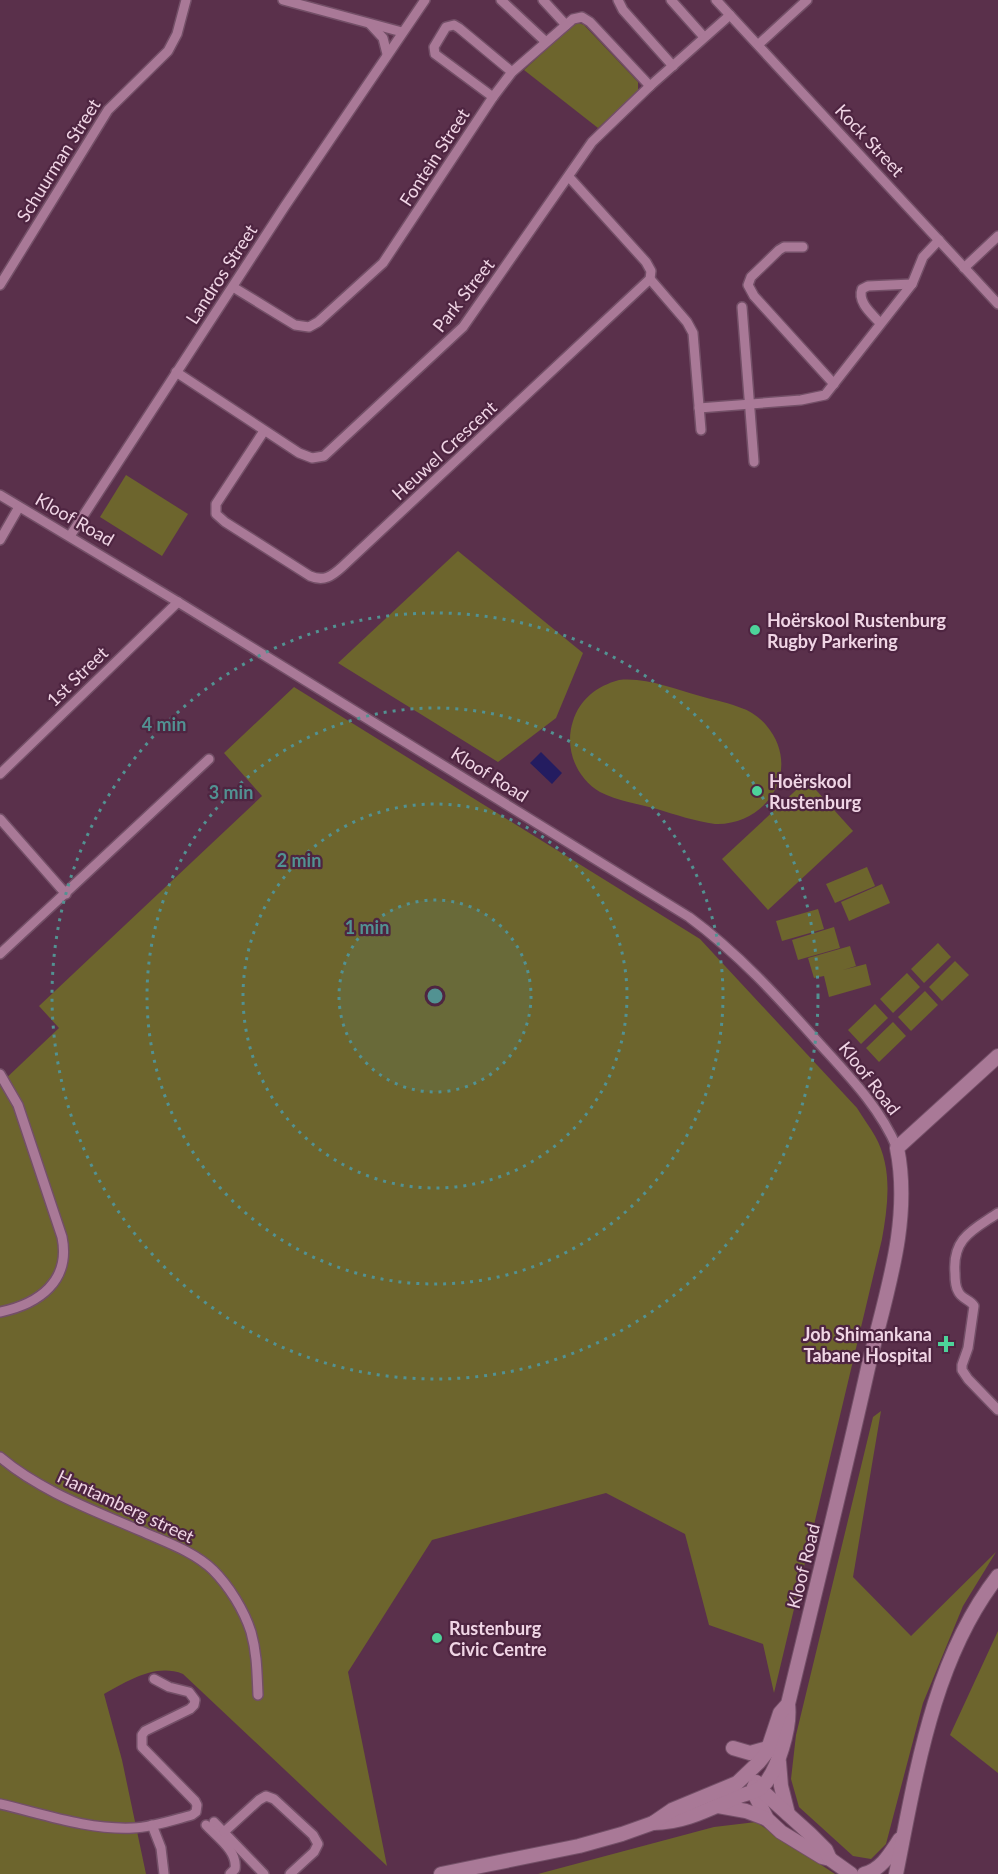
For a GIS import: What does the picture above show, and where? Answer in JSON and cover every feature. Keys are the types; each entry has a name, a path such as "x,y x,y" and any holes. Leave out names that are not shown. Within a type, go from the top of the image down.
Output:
{"street":[{"name":"Schuurman Street","path":"0,285 108,110 120,95 158,61 173,43 186,0"},
{"path":"283,0 402,32"},
{"name":"Landros Street","path":"70,536 176,372 424,0"},
{"path":"501,0 546,42"},
{"path":"543,0 566,25 577,17 590,22 650,86"},
{"path":"618,0 623,10 673,66"},
{"path":"671,0 704,38"},
{"name":"Kock Street","path":"716,0 998,304"},
{"path":"759,44 807,0"},
{"name":"Park Street","path":"176,372 306,456 318,458 329,452 463,327 592,142 650,86 730,15"},
{"path":"369,23 383,38 387,54"},
{"path":"493,97 435,54 434,47 446,27 454,25 459,28 512,72"},
{"name":"Fontein Street","path":"233,287 295,325 303,327 315,325 383,262 512,72 566,25"},
{"path":"569,177 646,262 651,271 650,279 687,322 693,333 701,430"},
{"path":"964,268 998,236"},
{"path":"699,408 820,397 829,392 912,284 922,257 939,240"},
{"path":"803,247 791,246 779,250 751,278 748,285 754,296 834,384"},
{"name":"Heuwel Crescent","path":"264,431 216,504 216,514 310,576 316,579 326,578 342,567 650,279"},
{"path":"880,323 864,305 860,294 862,289 868,286 912,284"},
{"path":"742,307 754,462"},
{"name":"Kloof Road","path":"0,495 689,917 717,938 755,974 837,1063 881,1119 897,1148 902,1188 897,1241 852,1441 788,1704 780,1713 773,1753 759,1762 737,1783 672,1810 653,1823 579,1846 465,1872 441,1874"},
{"path":"0,540 19,507"},
{"name":"1st Street","path":"0,774 178,602"},
{"path":"0,954 209,759"},
{"path":"0,819 66,894"},
{"path":"897,1148 998,1056"},
{"path":"0,1074 18,1105 63,1237 65,1250 61,1272 55,1283 33,1299 0,1312"},
{"path":"998,1213 963,1238 956,1254 954,1267 958,1292 970,1300 974,1306 968,1348 962,1370 998,1410"},
{"name":"Hantamberg street","path":"0,1457 16,1470 40,1484 74,1502 179,1548 213,1570 241,1607 250,1630 257,1657 258,1695"},
{"path":"896,1874 930,1717 946,1672 975,1611 998,1576"},
{"path":"0,1804 96,1826 135,1828 152,1826 192,1815 197,1809 195,1801 142,1747 140,1742 145,1731 190,1709 195,1700 189,1692 169,1687 154,1678"},
{"path":"733,1748 750,1753 773,1753"},
{"path":"653,1823 668,1823 707,1812 756,1789 771,1775 773,1753"},
{"path":"773,1753 789,1816"},
{"path":"759,1762 756,1789 767,1819"},
{"path":"737,1783 756,1789 826,1850 830,1858 851,1874"},
{"path":"224,1832 259,1800 266,1796 274,1799 313,1835 318,1844 314,1852 290,1874"},
{"path":"718,1806 746,1811 767,1819 804,1848 822,1857 830,1858"},
{"path":"230,1874 235,1869 233,1855 210,1824 224,1832 264,1874"},
{"path":"152,1826 160,1848 164,1874"},
{"path":"864,1874 876,1869 885,1861 904,1833"}],"shaded area":[{"path":"574,24 584,25 638,82 638,91 598,128 524,70"},
{"path":"126,475 188,514 162,556 100,517"},
{"path":"458,551 583,653 556,718 498,762 338,663"},
{"path":"619,680 639,680 660,684 733,705 759,718 777,742 781,759 780,776 774,791 764,805 751,815 734,822 715,824 621,800 600,792 592,786 579,771 571,752 573,721 580,706 590,695"},
{"path":"294,687 700,939 857,1108 881,1148 888,1187 882,1239 774,1693 763,1644 709,1625 685,1534 606,1493 432,1540 348,1672 387,1866 183,1674 162,1671 142,1675 104,1694 122,1760 146,1874 0,1874 0,1084 59,1028 39,1006 262,796 224,753"},
{"path":"541,752 562,773 552,784 530,763"},
{"path":"807,780 853,831 768,910 722,859"},
{"path":"867,867 875,886 835,903 826,884"},
{"path":"882,884 890,903 849,921 841,902"},
{"path":"818,909 824,929 782,941 776,921"},
{"path":"834,927 840,948 798,960 792,940"},
{"path":"938,943 951,957 924,983 911,969"},
{"path":"850,946 856,966 843,970 866,964 871,985 829,997 824,976 814,978 808,958"},
{"path":"955,961 969,975 942,1001 929,987"},
{"path":"907,973 920,987 893,1013 880,999"},
{"path":"925,991 938,1005 911,1031 898,1017"},
{"path":"875,1004 888,1018 861,1044 848,1030"},
{"path":"893,1022 906,1036 879,1062 866,1048"},
{"path":"881,1411 853,1577 911,1636 996,1552 963,1606 923,1703 886,1844 871,1859 853,1856 799,1807 791,1779 796,1735 873,1417"},
{"path":"998,1631 998,1773 950,1735"},
{"path":"756,1822 835,1874 538,1874 714,1827"}],"place":[{"name":"Hoërskool Rustenburg Rugby Parkering","path":"755,630"},
{"name":"Hoërskool Rustenburg","path":"757,791"},
{"name":"Job Shimankana Tabane Hospital","path":"946,1344"},
{"name":"Rustenburg Civic Centre","path":"437,1638"}]}
